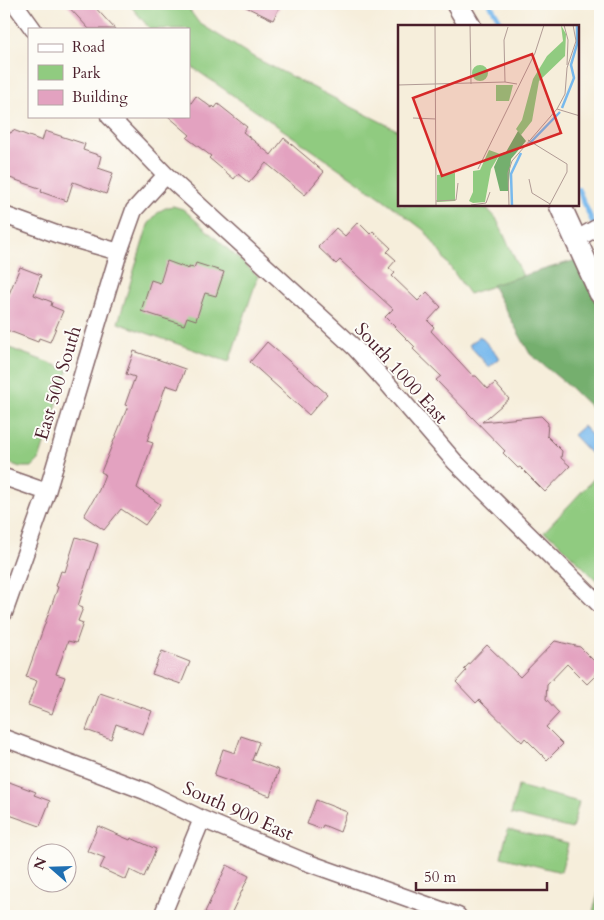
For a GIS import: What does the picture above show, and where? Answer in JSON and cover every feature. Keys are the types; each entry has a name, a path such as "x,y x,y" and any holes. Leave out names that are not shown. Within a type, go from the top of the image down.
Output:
{"street":[{"path":"15,4 33,28"},
{"path":"457,4 469,25"},
{"name":"South 1000 East","path":"111,118 166,174 355,348 455,462 600,605"},
{"name":"East 500 South","path":"4,612 47,492 118,252 134,210 166,174"},
{"path":"560,206 600,293"},
{"path":"4,215 56,234 118,252"},
{"path":"575,240 600,226"},
{"path":"4,477 47,492"},
{"name":"South 900 East","path":"4,738 145,791 202,819 303,861 458,916"},
{"path":"162,916 202,819"}],"green space":[{"path":"129,4 185,4 199,23 255,58 398,130 398,206 485,206 496,218 523,276 469,294 425,231 383,199 190,66 190,28 149,28"},
{"path":"173,206 183,209 258,276 229,362 118,323 148,225 158,212"},
{"path":"576,260 600,309 600,416 570,387 530,354 492,285"},
{"path":"4,346 68,370 39,460 32,467 20,467 4,461"},
{"path":"600,472 600,584 555,539 544,532"},
{"path":"518,786 579,802 572,829 511,814"},
{"path":"508,829 568,844 561,872 501,857"},
{"path":"600,886 600,916 592,916"}],"water":[{"path":"480,336 500,358 489,367 469,345"},
{"path":"583,426 600,444 600,449 593,456 573,435"}],"building":[{"path":"66,4 92,4 114,28 88,28"},
{"path":"240,4 281,4 273,20"},
{"path":"196,96 212,108 213,106 215,108 218,104 247,127 243,132 271,155 284,138 324,172 305,195 266,163 249,183 238,174 234,179 209,158 211,156 187,138 190,135 170,118 190,118 190,105"},
{"path":"13,130 42,141 45,131 85,144 83,150 101,156 98,168 113,173 106,194 73,182 67,201 41,192 42,189 4,176 4,131 11,133"},
{"path":"358,222 370,234 373,231 391,248 387,252 396,260 389,268 395,273 392,276 418,301 427,292 441,307 428,321 434,327 431,331 473,376 476,376 488,389 495,383 509,399 482,422 541,416 548,423 547,436 562,451 561,458 570,466 545,492 503,453 505,451 436,380 441,376 413,349 415,347 385,317 393,309 340,260 336,264 318,247 336,228 345,236"},
{"path":"167,261 189,269 189,267 194,268 196,263 224,272 216,296 205,293 196,320 187,317 184,325 141,311 151,280 160,283"},
{"path":"20,267 41,275 34,295 52,302 51,306 63,311 50,342 39,338 38,342 4,329 4,298 7,299"},
{"path":"267,342 327,394 309,415 250,362"},
{"path":"134,351 185,369 178,389 166,385 147,441 153,443 137,488 160,504 145,525 121,509 104,530 84,516 99,490 105,474 101,472 128,406 125,405 135,377 126,374"},
{"path":"76,537 98,544 78,606 83,608 78,621 83,623 76,643 68,641 56,674 65,677 52,714 28,705 37,681 26,677 58,587 56,586 61,571 65,572"},
{"path":"555,641 580,647 600,667 600,671 587,684 567,664 547,685 546,699 559,713 546,727 563,744 547,760 525,738 522,742 479,700 476,703 456,682 466,671 464,669 487,645 520,677"},
{"path":"162,651 190,662 181,684 152,674"},
{"path":"100,693 152,711 143,734 116,724 111,739 86,730"},
{"path":"241,736 259,742 252,760 279,770 270,796 214,776 223,749 235,753"},
{"path":"4,780 36,792 34,795 50,801 40,826 4,813"},
{"path":"316,800 347,812 340,832 323,825 321,829 307,824"},
{"path":"98,826 156,849 144,877 130,870 126,880 100,868 105,858 87,851"},
{"path":"227,865 249,876 230,916 214,916 205,912"}],"waterway":[{"path":"490,4 502,25"},
{"path":"579,191 600,239"}]}
